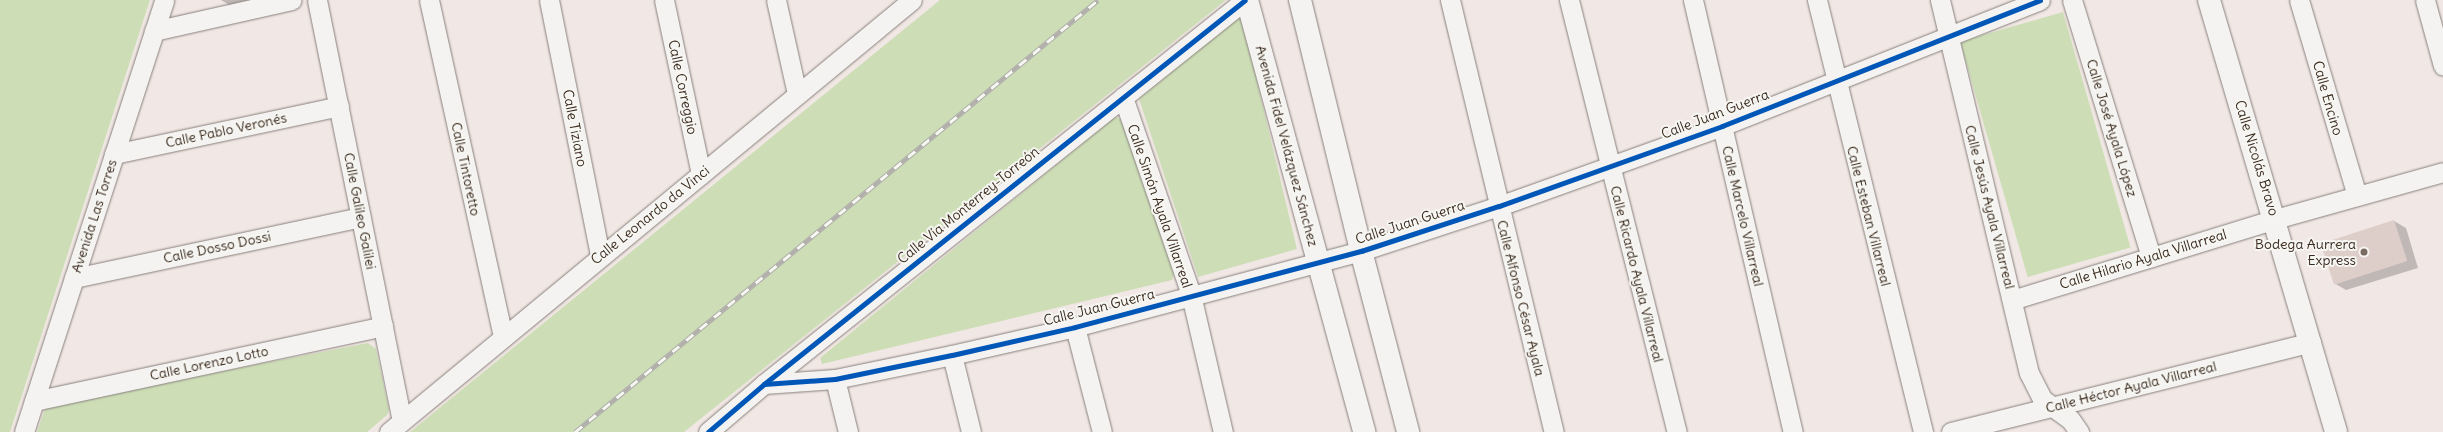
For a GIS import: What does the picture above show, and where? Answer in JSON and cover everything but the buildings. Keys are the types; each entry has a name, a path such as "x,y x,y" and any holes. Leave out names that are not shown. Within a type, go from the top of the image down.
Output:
{"street":[{"name":"Avenida Las Torres","path":"24,432 164,0"},
{"path":"154,31 292,0"},
{"name":"Calle Galileo Galilei","path":"317,0 383,326 396,427"},
{"name":"Calle Tintoretto","path":"429,0 503,337"},
{"name":"Calle Tiziano","path":"549,0 600,256"},
{"name":"Calle Correggio","path":"664,0 701,174"},
{"path":"776,0 797,94"},
{"name":"Calle Leonardo da Vinci","path":"396,427 600,256 797,94 894,7 912,0"},
{"name":"Calle Vía Monterrey-Torreón","path":"708,432 726,425 764,384 1122,97 1246,0"},
{"name":"Avenida Fidel Velázquez Sánchez","path":"1246,0 1364,432"},
{"path":"1300,0 1361,251 1408,432"},
{"name":"Calle Alfonso César Ayala","path":"1450,0 1554,432"},
{"name":"Calle Ricardo Ayala Villarreal","path":"1569,0 1676,432"},
{"name":"Calle Marcelo Villarreal","path":"1693,0 1793,432"},
{"name":"Calle Esteban Villarreal","path":"1816,0 1923,432"},
{"name":"Calle Jesús Ayala Villarreal","path":"1940,0 2029,373 2042,399 2070,419 2079,432"},
{"name":"Calle Juan Guerra","path":"764,384 835,379 952,355 1075,327 1361,251 1499,206 1722,126 2040,0"},
{"name":"Calle José Ayala López","path":"2072,0 2152,257"},
{"name":"Calle Nicolás Bravo","path":"2209,0 2275,219 2336,432"},
{"name":"Calle Encino","path":"2299,0 2358,196"},
{"path":"2425,0 2443,66"},
{"name":"Calle Simón Ayala Villarreal","path":"1122,97 1191,295 1223,432"},
{"name":"Calle Pablo Veronés","path":"114,154 338,106"},
{"name":"Calle Hilario Ayala Villarreal","path":"2012,300 2275,219 2443,172"},
{"name":"Calle Dosso Dossi","path":"74,278 361,217"},
{"name":"Calle Lorenzo Lotto","path":"34,400 383,326"},
{"path":"1075,327 1102,432"},
{"name":"Calle Héctor Ayala Villarreal","path":"1951,432 2311,342"},
{"path":"952,355 971,432"},
{"path":"835,379 848,432"}],"green space":[{"path":"0,0 150,0 10,432 0,432"},
{"path":"940,0 1226,0 684,432 410,432"},
{"path":"2063,12 2131,248 2028,277 1960,41"},
{"path":"1241,15 1297,249 1198,277 1139,99"},
{"path":"1115,117 1123,120 1174,274 1172,280 822,364 820,358"},
{"path":"368,343 376,349 389,410 387,415 367,432 37,432 45,409 53,404"}],"railway":[{"path":"575,432 1098,0"}],"cycle path":[{"path":"708,432 764,384 1245,0"},
{"path":"764,384 835,379 952,355 1075,327 1361,251 1499,206 1722,126 2040,0"}],"place":[{"name":"Bodega Aurrera Express","path":"2364,252"}]}
